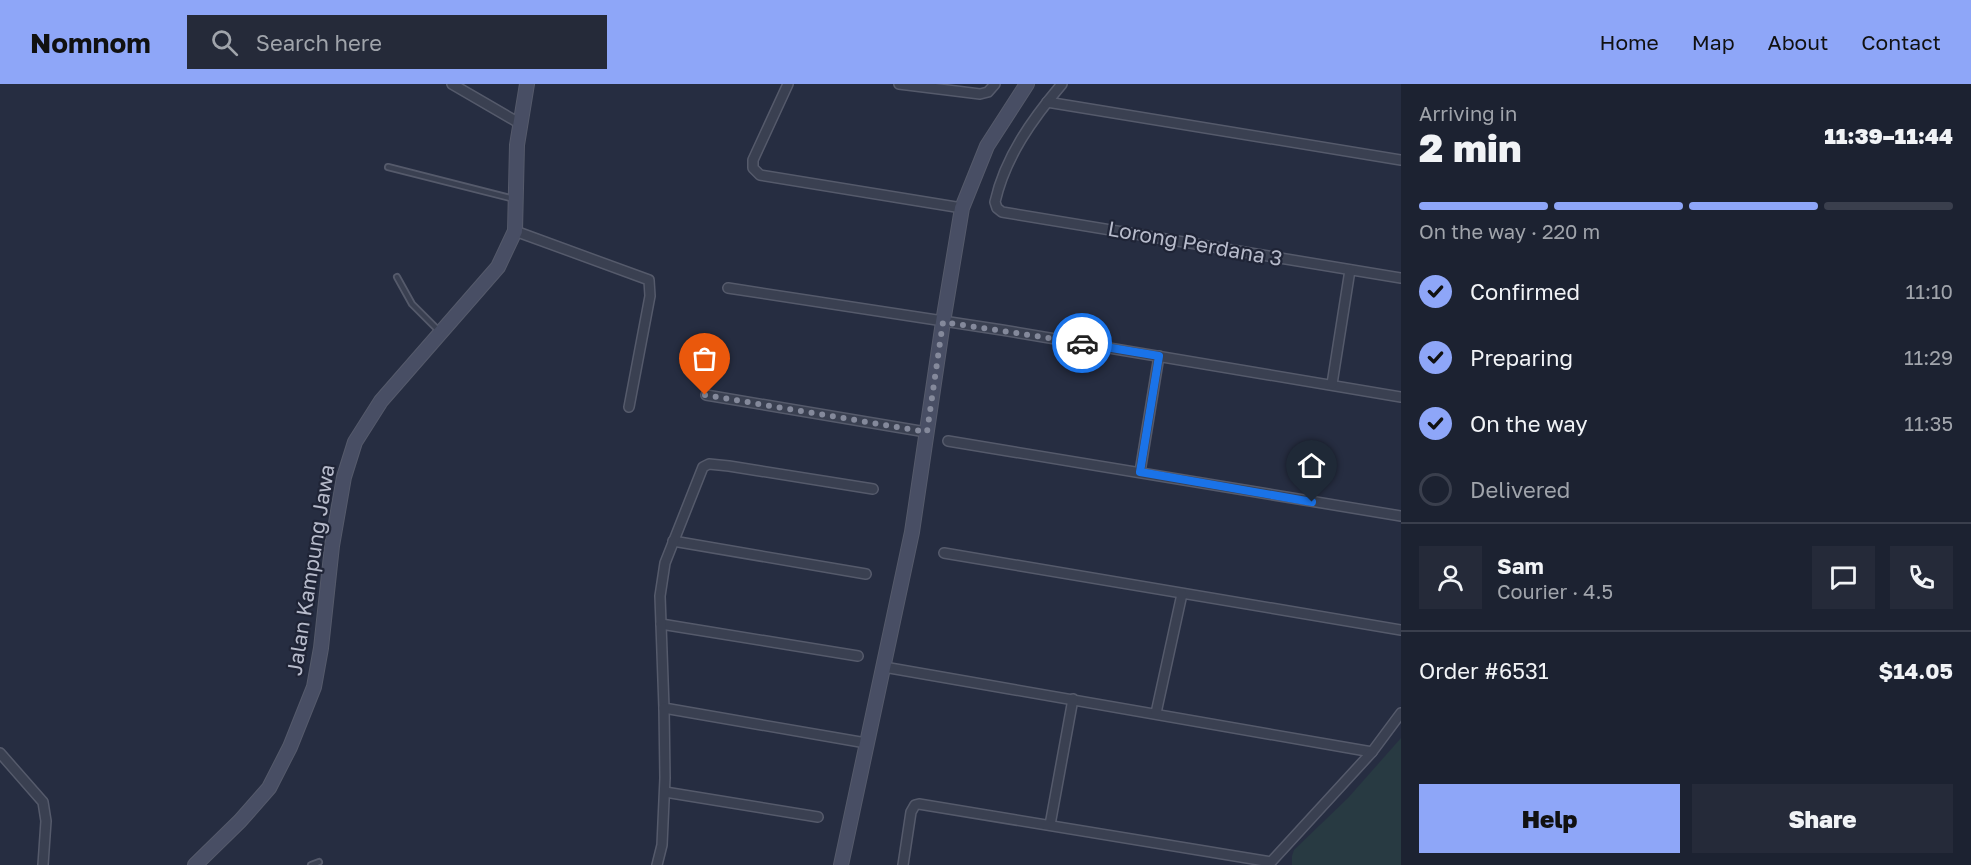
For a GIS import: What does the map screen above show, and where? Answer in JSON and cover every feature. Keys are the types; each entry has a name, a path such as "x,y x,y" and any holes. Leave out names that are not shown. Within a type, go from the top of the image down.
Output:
{"street":[{"path":"452,84 519,123"},
{"name":"Jalan Kampung Jawa","path":"195,865 259,802 278,772 290,747 314,687 332,546 344,477 355,442 381,402 498,267 516,231 519,123 527,84"},
{"path":"788,84 753,160 753,168 760,175 962,208"},
{"path":"899,84 980,94 988,92 995,84"},
{"path":"841,865 912,532 962,208 987,146 1027,84"},
{"path":"1047,102 1062,84"},
{"path":"1047,102 1401,160"},
{"name":"Lorong Perdana 3","path":"1047,102 1013,152 995,202 997,208 1002,212 1401,278"},
{"path":"516,231 649,280 650,296 628,406"},
{"path":"1332,384 1350,270"},
{"path":"728,288 1332,384 1401,397"},
{"path":"1140,472 1159,356"},
{"path":"705,395 927,432"},
{"path":"948,441 1401,516"},
{"path":"657,865 662,845 665,792 660,596 665,563 697,476 703,466 709,464 873,489"},
{"path":"673,541 866,574"},
{"path":"944,553 1401,630"},
{"path":"1156,713 1182,594"},
{"path":"661,624 858,656"},
{"path":"884,667 1372,752"},
{"path":"1050,825 1073,699"},
{"path":"664,708 866,743"},
{"path":"903,865 911,812 915,805 1050,825 1271,864 1372,752 1401,713"},
{"path":"0,753 43,802 46,821 43,865"},
{"path":"665,792 818,817"}],"lane":[{"path":"388,167 517,199"},
{"path":"397,277 412,304 441,333"},
{"path":"310,865 319,862"}],"shaded area":[{"path":"1401,738 1401,865 1292,865 1294,850 1348,798"}],"way so far":[{"path":"705,395 927,432 943,322 1082,343"}],"route":[{"path":"1082,343 1159,356 1140,472 1312,502"}]}
